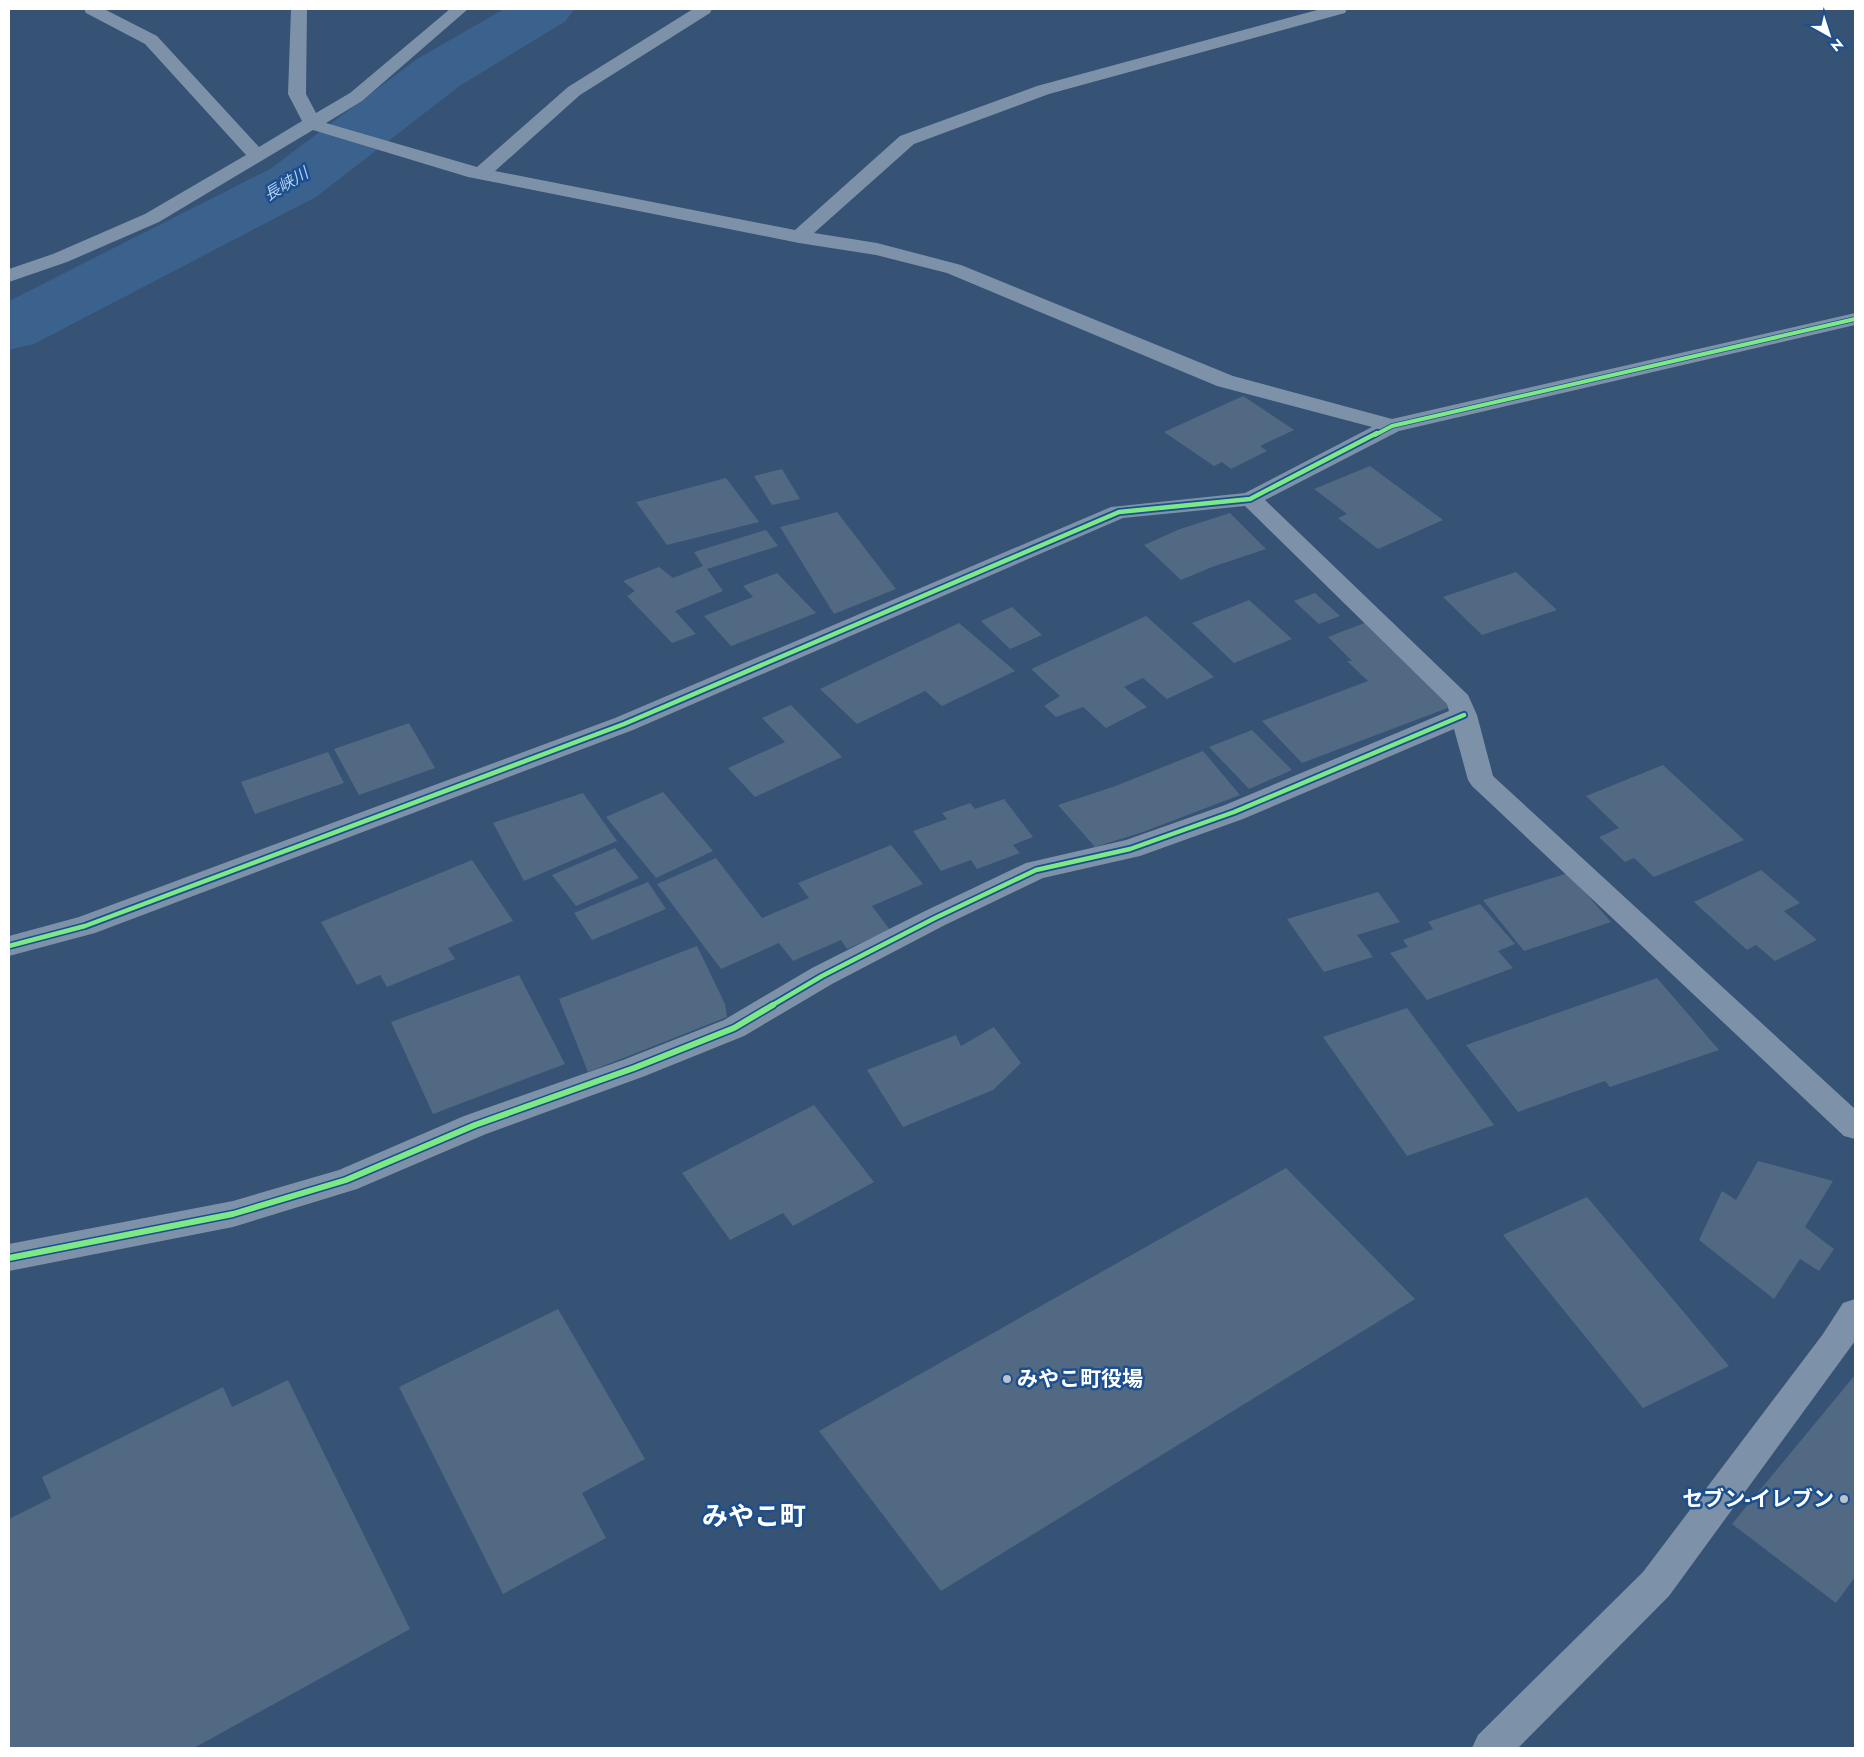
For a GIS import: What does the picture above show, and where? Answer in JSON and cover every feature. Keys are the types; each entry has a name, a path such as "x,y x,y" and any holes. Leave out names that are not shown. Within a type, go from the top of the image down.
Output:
{"street":[{"path":"92,9 151,40 257,156"},
{"path":"299,9 297,94 317,125 475,172 799,237 877,249 954,269 1225,381 1392,426"},
{"path":"9,276 60,258 152,218 257,156 317,125 356,97 460,9"},
{"path":"475,172 574,91 704,9"},
{"path":"799,237 907,140 1043,90 1339,9"},
{"path":"9,946 85,926 624,724 1119,512 1250,499 1392,426 1855,319"},
{"path":"1250,499 1459,701 1481,780 1855,1127"},
{"path":"9,1258 233,1214 346,1180 475,1125 634,1068 734,1028 822,976 935,918 1036,870 1130,849 1234,812 1464,715"},
{"path":"1491,1748 1656,1584 1835,1344 1855,1313"}],"building":[{"path":"1243,396 1294,430 1260,446 1267,451 1231,469 1222,462 1214,466 1164,432"},
{"path":"1370,466 1443,520 1378,549 1338,518 1347,514 1314,489"},
{"path":"782,469 800,499 772,505 754,476"},
{"path":"726,478 759,522 667,545 636,502"},
{"path":"837,512 896,589 834,614 780,527"},
{"path":"1230,513 1266,549 1212,567 1181,580 1144,545 1180,529"},
{"path":"766,530 778,546 707,569 723,591 675,611 696,634 672,643 627,596 635,591 623,581 659,567 673,578 703,566 694,552"},
{"path":"1516,572 1557,610 1482,635 1443,597"},
{"path":"777,573 816,613 731,646 704,616 753,597 743,586"},
{"path":"1315,593 1340,616 1319,624 1294,601"},
{"path":"1249,600 1292,639 1234,663 1192,623"},
{"path":"1012,607 1042,635 1010,649 981,621"},
{"path":"1146,616 1214,677 1167,699 1143,678 1124,687 1147,707 1106,728 1083,707 1056,717 1044,706 1060,696 1031,669"},
{"path":"1367,622 1453,706 1302,763 1262,721 1368,681 1347,661 1352,661 1328,637"},
{"path":"959,623 1015,671 942,706 925,691 857,724 820,689"},
{"path":"791,705 842,757 755,797 728,768 785,742 762,718"},
{"path":"409,723 435,768 359,795 334,749"},
{"path":"1252,730 1292,770 1249,789 1209,747"},
{"path":"1203,751 1240,795 1143,832 1095,847 1058,805 1113,787"},
{"path":"328,752 344,783 255,814 241,782"},
{"path":"1663,765 1744,840 1654,877 1634,858 1625,862 1599,837 1619,828 1586,796"},
{"path":"663,792 713,851 656,878 606,817"},
{"path":"583,793 617,841 524,881 493,823"},
{"path":"1004,799 1033,837 1013,845 1020,853 977,869 971,860 941,871 913,831 947,819 942,813 970,803 975,809"},
{"path":"891,845 923,884 872,906 890,930 847,949 841,940 793,961 779,943 721,969 657,884 716,858 762,918 809,898 798,883"},
{"path":"615,848 639,878 576,906 552,875"},
{"path":"472,860 513,921 448,948 455,959 387,987 380,975 357,985 321,922"},
{"path":"1761,870 1800,903 1784,911 1817,940 1775,961 1756,945 1747,950 1694,902"},
{"path":"1568,873 1611,922 1524,951 1483,900"},
{"path":"648,882 666,909 592,940 574,913"},
{"path":"1378,892 1400,922 1357,935 1373,957 1324,972 1287,919"},
{"path":"1480,904 1515,944 1498,951 1513,968 1427,1000 1390,953 1408,947 1403,940 1433,929 1428,922"},
{"path":"697,946 725,1004 727,1017 588,1072 559,999"},
{"path":"519,975 565,1064 433,1114 391,1022"},
{"path":"1657,978 1719,1050 1610,1087 1605,1081 1518,1112 1466,1045"},
{"path":"1407,1008 1494,1125 1407,1156 1323,1037"},
{"path":"994,1027 1021,1063 993,1090 903,1127 867,1070 956,1035 961,1046"},
{"path":"814,1105 874,1182 793,1226 783,1213 730,1240 682,1173"},
{"path":"1758,1161 1833,1181 1805,1227 1834,1249 1819,1271 1800,1259 1774,1299 1699,1240 1722,1191 1736,1200"},
{"path":"1286,1168 1415,1299 941,1591 819,1431"},
{"path":"1587,1197 1729,1366 1643,1408 1503,1235"},
{"path":"558,1309 645,1459 582,1493 606,1538 503,1594 399,1387"},
{"path":"1855,1375 1855,1577 1836,1603 1732,1524"},
{"path":"288,1380 410,1629 194,1748 9,1748 9,1519 51,1498 42,1477 223,1387 232,1407"}],"waterway":[{"name":"長峡川","path":"9,329 293,183 439,72 545,9"}],"cycle path":[{"path":"9,946 85,926 624,724 1119,512 1250,499 1392,426 1855,319"},
{"path":"9,1258 233,1214 346,1180 475,1125 634,1068 734,1028 822,976 935,918 1036,870 1130,849 1234,812 1464,715"}],"place":[{"name":"みやこ町役場","path":"1007,1379"},
{"name":"セブン-イレブン","path":"1844,1499"}],"district":[{"name":"みやこ町","path":"754,1516"}]}
